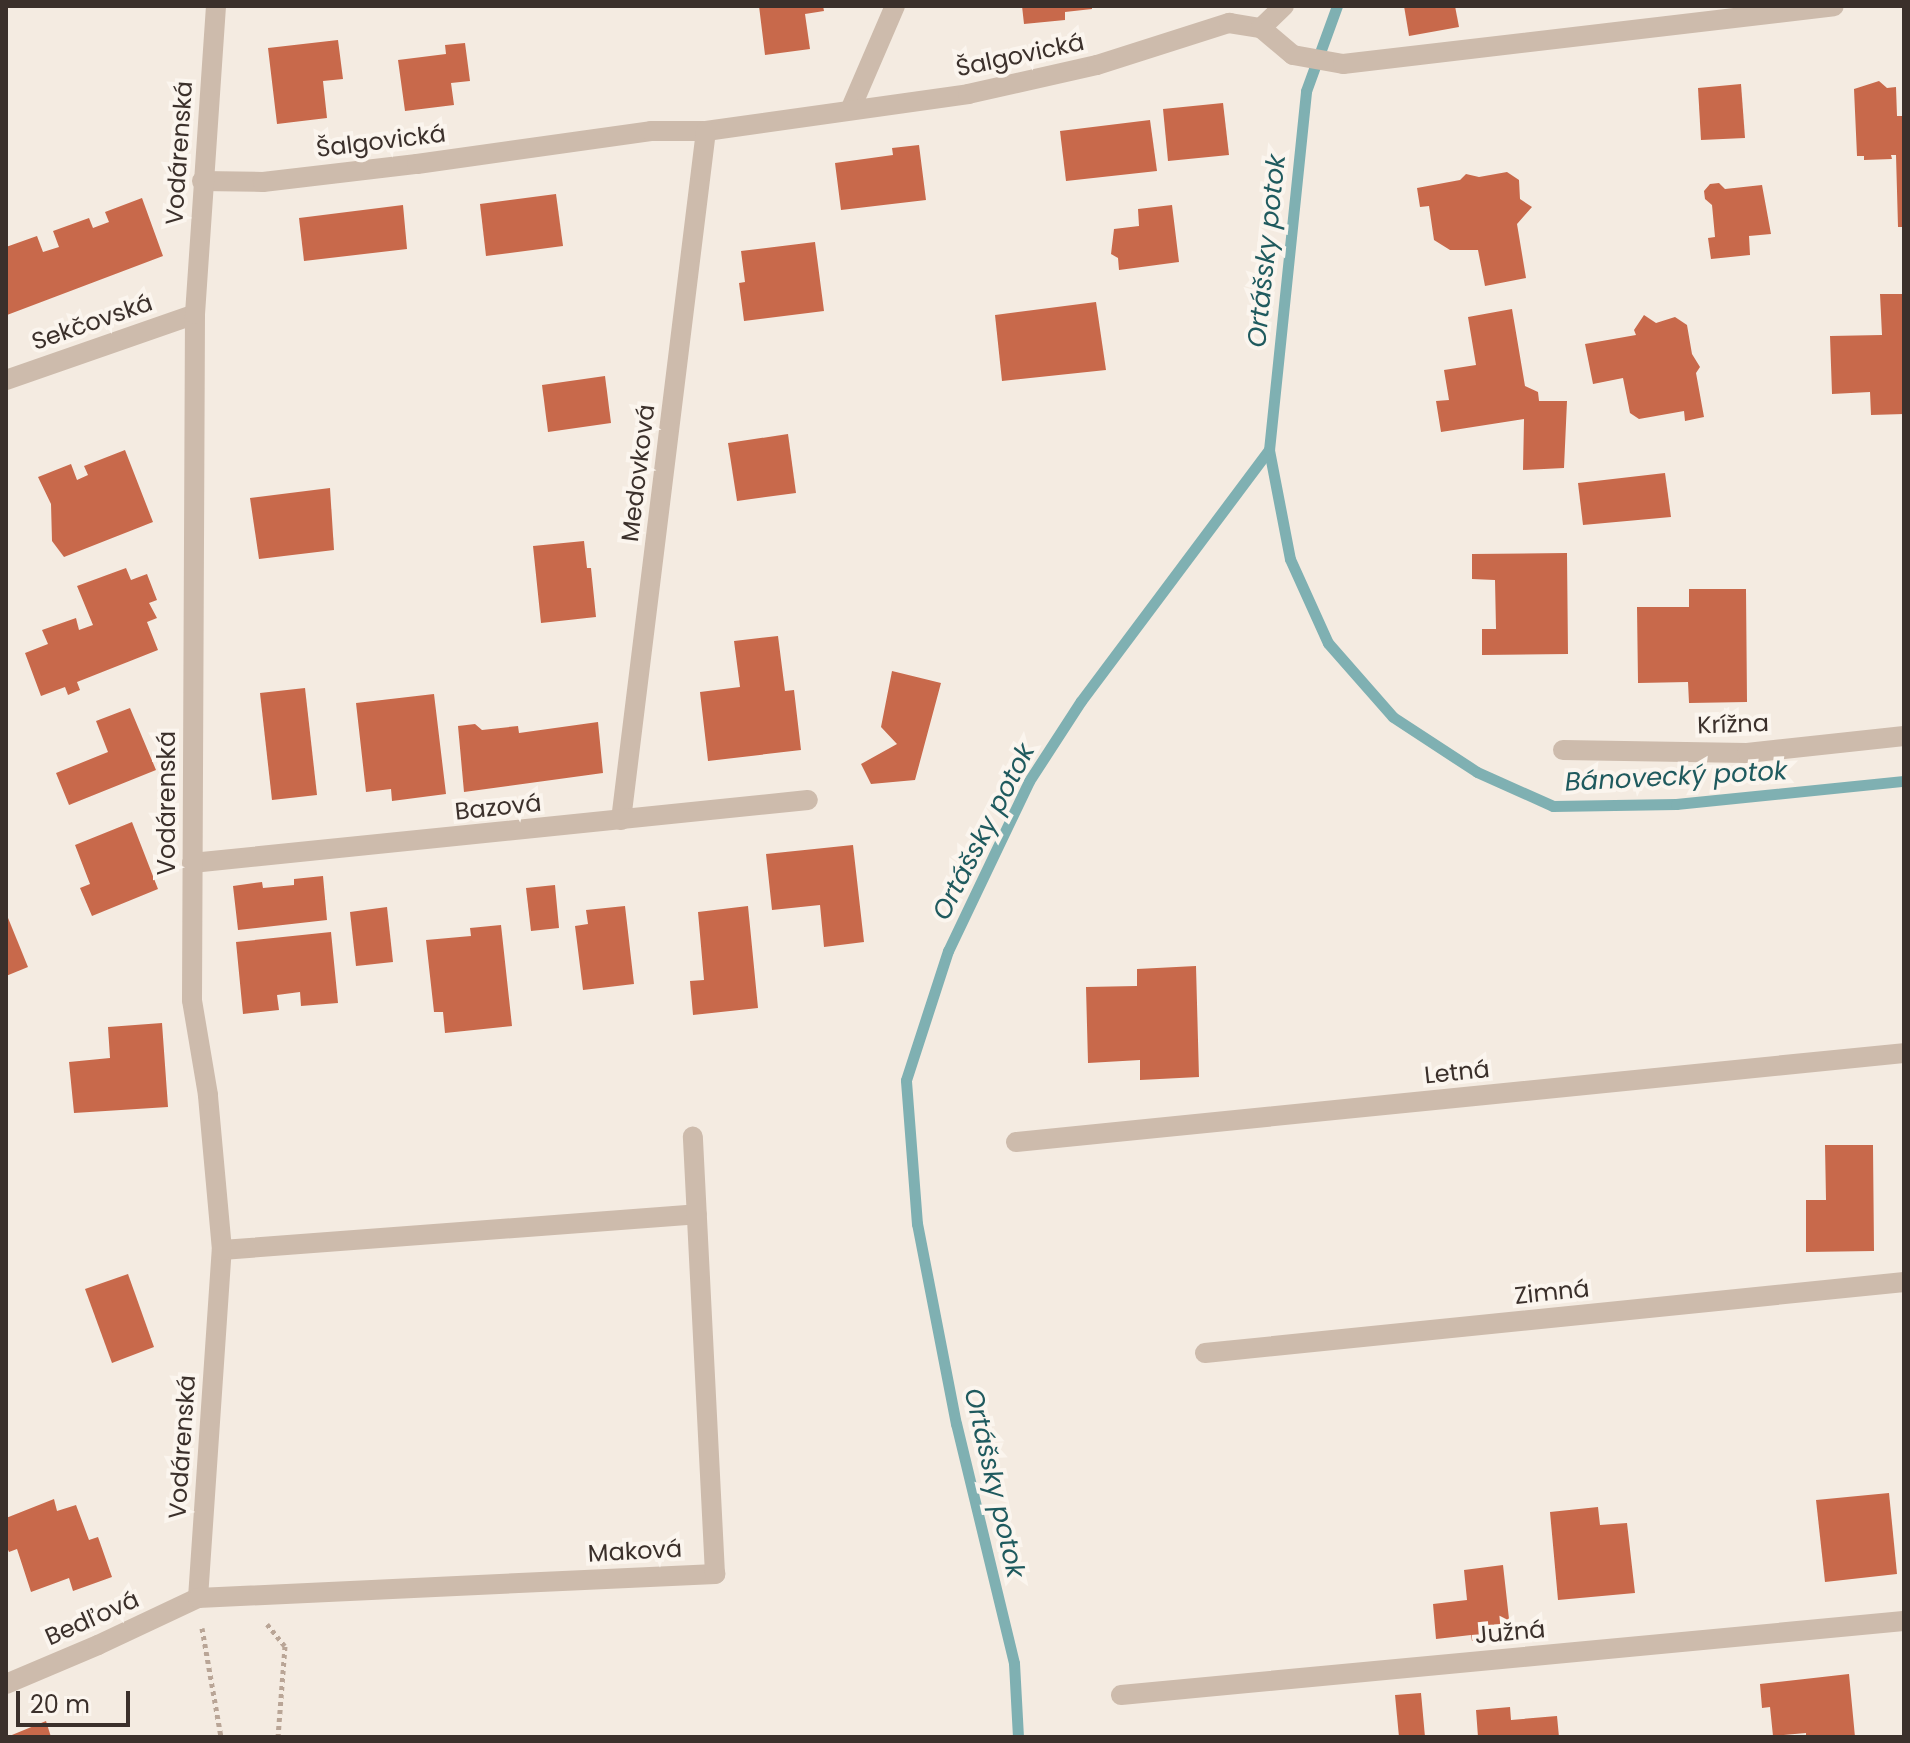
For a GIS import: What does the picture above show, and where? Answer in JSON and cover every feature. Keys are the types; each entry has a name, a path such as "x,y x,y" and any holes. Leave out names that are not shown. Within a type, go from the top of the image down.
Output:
{"street":[{"name":"Vodárenská","path":"198,1598 222,1250 208,1095 192,1000 195,314 216,6"},
{"path":"851,108 895,6"},
{"path":"1284,6 1261,28 1293,55 1343,64 1834,6"},
{"name":"Šalgovická","path":"202,181 263,182 651,131 706,131 851,108 968,94 1097,65 1229,23 1261,28"},
{"name":"Medovková","path":"621,820 706,131"},
{"name":"Sekčovská","path":"6,380 195,314"},
{"name":"Krížna","path":"1563,750 1747,753 1904,736"},
{"name":"Bazová","path":"192,863 808,800"},
{"name":"Letná","path":"1016,1142 1904,1053"},
{"name":"Maková","path":"198,1598 715,1574 693,1137"},
{"path":"222,1250 697,1214"},
{"name":"Zimná","path":"1205,1353 1904,1282"},
{"name":"Bedľová","path":"6,1684 198,1598"},
{"name":"Južná","path":"1121,1695 1904,1621"}],"path":[{"path":"198,1598 221,1737"},
{"path":"259,1614 285,1646 278,1737"}],"building":[{"path":"759,6 823,6 824,11 805,14 810,49 765,55"},
{"path":"1022,6 1092,6 1092,9 1065,12 1065,20 1024,24"},
{"path":"1404,6 1455,6 1459,27 1409,36"},
{"path":"338,40 343,79 323,81 327,118 277,124 268,48"},
{"path":"465,43 470,81 451,83 454,105 405,111 398,60 446,54 445,45"},
{"path":"1879,81 1887,88 1896,87 1897,116 1904,116 1904,227 1898,227 1896,155 1891,155 1892,159 1864,160 1864,156 1857,156 1854,89"},
{"path":"1741,84 1745,138 1701,140 1698,88"},
{"path":"1223,103 1229,155 1168,161 1163,109"},
{"path":"1150,120 1157,171 1066,181 1060,131"},
{"path":"919,145 926,200 841,210 835,163 893,155 892,148"},
{"path":"1507,172 1519,180 1520,199 1532,207 1517,224 1526,278 1485,286 1478,250 1450,250 1434,240 1429,206 1420,207 1417,188 1460,180 1466,174 1479,177"},
{"path":"1719,183 1725,189 1762,185 1771,234 1749,236 1750,255 1711,259 1708,238 1715,237 1712,205 1705,199 1704,191 1710,184"},
{"path":"556,194 563,246 486,256 480,204"},
{"path":"142,198 163,256 7,315 6,247 37,236 43,252 59,247 53,231 89,218 93,228 109,222 105,212"},
{"path":"403,205 407,249 304,261 299,218"},
{"path":"1172,205 1179,262 1119,270 1118,258 1111,254 1114,229 1139,226 1138,209"},
{"path":"815,242 824,311 744,321 739,283 745,282 741,251"},
{"path":"1880,294 1904,294 1904,414 1871,415 1870,392 1832,394 1830,336 1882,335"},
{"path":"1096,302 1106,370 1002,381 995,315"},
{"path":"1512,309 1525,386 1538,392 1539,401 1567,401 1564,468 1523,470 1524,419 1441,432 1436,401 1449,400 1444,370 1476,365 1468,317"},
{"path":"1644,315 1656,323 1675,317 1687,325 1692,354 1700,367 1696,373 1704,417 1685,421 1684,411 1639,419 1630,413 1623,378 1593,384 1585,344 1636,335 1634,330"},
{"path":"605,376 611,423 548,432 542,385"},
{"path":"788,434 796,493 737,501 728,443"},
{"path":"125,450 153,522 64,557 52,541 51,504 38,477 71,464 77,480 88,475 84,466"},
{"path":"1665,473 1671,517 1583,525 1578,483"},
{"path":"330,488 334,550 259,559 250,498"},
{"path":"584,541 587,568 591,568 596,617 541,623 533,546"},
{"path":"1567,553 1568,654 1482,655 1482,629 1496,629 1495,580 1472,579 1472,554"},
{"path":"126,568 131,580 147,574 157,600 149,603 157,618 147,622 158,650 77,682 80,690 68,695 65,687 41,696 25,653 48,644 42,630 76,618 79,630 93,625 77,586"},
{"path":"1689,589 1746,589 1747,702 1689,703 1688,682 1638,683 1637,607 1689,607"},
{"path":"778,636 785,691 794,690 801,750 708,761 700,692 740,687 734,641"},
{"path":"892,671 941,683 915,780 871,784 861,764 897,744 881,727"},
{"path":"305,688 317,795 272,800 260,693"},
{"path":"434,694 446,794 392,801 391,789 366,792 356,703"},
{"path":"130,708 156,770 69,805 56,773 108,752 96,721"},
{"path":"598,722 603,773 464,792 458,726 475,724 482,730 518,726 519,733"},
{"path":"132,822 158,889 92,916 80,888 90,884 75,845"},
{"path":"853,845 864,942 824,947 820,905 772,910 766,854"},
{"path":"323,876 327,920 238,930 233,886 262,882 263,888 294,885 294,879"},
{"path":"555,885 559,928 531,931 526,888"},
{"path":"625,906 634,984 583,990 575,926 588,924 586,910"},
{"path":"748,906 758,1008 693,1015 690,981 704,980 698,912"},
{"path":"387,907 393,962 356,966 350,912"},
{"path":"6,913 28,967 6,976"},
{"path":"501,925 512,1026 445,1033 443,1012 434,1012 426,940 471,936 470,928"},
{"path":"331,932 338,1003 301,1006 300,992 277,995 279,1010 243,1014 236,942"},
{"path":"1196,966 1199,1077 1140,1080 1140,1060 1088,1063 1086,987 1137,986 1137,969"},
{"path":"162,1023 168,1107 74,1113 69,1062 110,1058 108,1027"},
{"path":"1825,1145 1873,1145 1874,1251 1806,1252 1806,1200 1826,1200"},
{"path":"128,1274 154,1347 112,1363 85,1289"},
{"path":"1889,1493 1897,1574 1825,1582 1816,1500"},
{"path":"54,1499 57,1511 76,1505 89,1540 98,1537 112,1577 73,1591 69,1578 31,1592 17,1549 9,1552 6,1545 6,1518"},
{"path":"1598,1507 1600,1525 1627,1523 1635,1593 1558,1600 1550,1512"},
{"path":"1503,1565 1511,1637 1472,1641 1471,1635 1436,1639 1433,1604 1467,1600 1464,1570"},
{"path":"1849,1674 1855,1737 1806,1737 1806,1733 1773,1736 1770,1707 1762,1708 1760,1684"},
{"path":"1421,1693 1425,1737 1399,1737 1395,1695"},
{"path":"1510,1707 1511,1720 1557,1716 1559,1737 1478,1737 1476,1710"},
{"path":"46,1721 51,1737 7,1737"}],"waterway":[{"name":"Ortášsky potok","path":"1018,1737 1014,1663 956,1424 917,1224 906,1080 948,951 1029,781 1081,701 1269,450 1306,91 1337,6"},
{"name":"Bánovecký potok","path":"1269,450 1290,559 1328,643 1393,717 1477,772 1553,806 1676,804 1904,781"}]}
